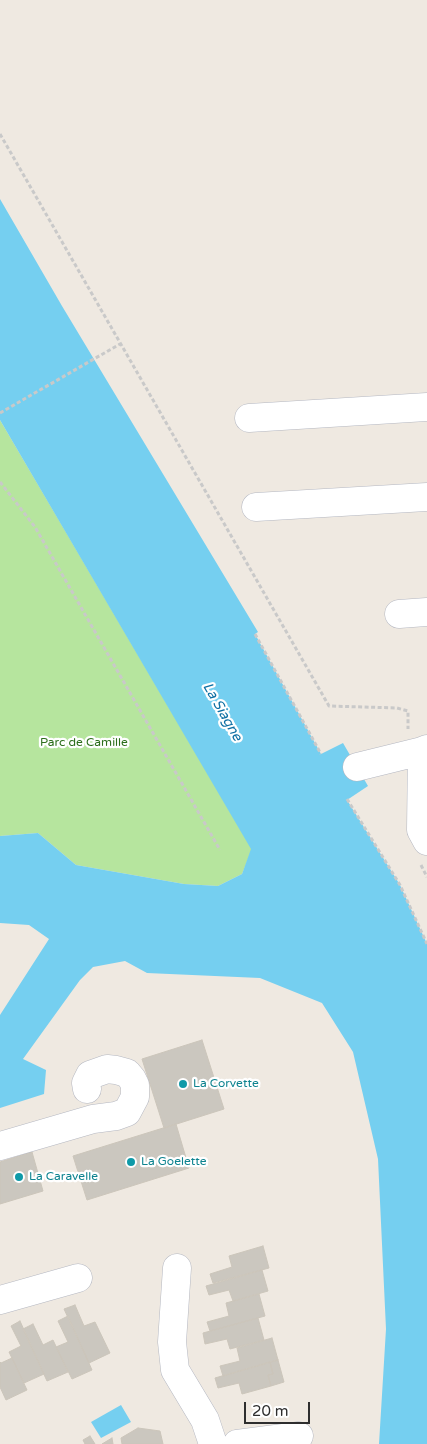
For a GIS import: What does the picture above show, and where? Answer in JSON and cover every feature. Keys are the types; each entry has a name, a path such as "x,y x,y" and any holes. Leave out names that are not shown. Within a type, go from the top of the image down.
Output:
{"lane":[{"path":"249,418 427,407"},
{"path":"256,507 427,497"},
{"path":"398,614 427,612"},
{"path":"357,767 419,751 421,830 424,851"},
{"path":"0,1146 92,1119 116,1116 127,1112 135,1097 135,1085 132,1079 126,1073 116,1070 107,1069 90,1075 86,1083 87,1089"},
{"path":"178,1268 172,1342 174,1370 205,1420 213,1444"},
{"path":"0,1300 78,1278"},
{"path":"237,1444 299,1436"}],"path":[{"path":"0,134 329,706 397,708 408,711 419,751"},
{"path":"0,414 120,344"},
{"path":"0,482 35,528 220,850"},
{"path":"255,634 321,754"},
{"path":"347,799 400,885 427,944"},
{"path":"424,851 427,877"}],"green space":[{"name":"Parc de Camille","path":"0,420 252,849 242,874 218,886 184,884 76,865 38,833 0,836"}],"water":[{"name":"La Siagne","path":"0,199 62,306 258,632 255,634 321,754 343,743 368,786 347,800 400,885 427,944 427,1444 379,1444 386,1329 378,1159 353,1052 322,1003 260,978 147,973 125,961 93,967 80,980 23,1059 46,1070 44,1094 0,1108 0,1015 49,939 29,925 0,923 0,836 38,833 76,865 184,884 218,886 242,874 251,849 0,420"},
{"path":"121,1405 131,1422 101,1438 91,1422"}],"building":[{"name":"La Corvette","path":"202,1040 224,1109 164,1128 142,1059"},
{"name":"La Goelette","path":"176,1124 189,1168 87,1200 73,1156"},
{"name":"La Caravelle","path":"32,1152 43,1191 0,1204 0,1162"},
{"path":"263,1246 269,1268 213,1283 210,1274 232,1267 229,1256"},
{"path":"262,1270 268,1291 233,1301 229,1290 209,1295 206,1286"},
{"path":"259,1294 265,1316 210,1331 207,1322 229,1316 226,1303"},
{"path":"75,1305 84,1326 95,1322 110,1353 89,1363 64,1309"},
{"path":"68,1316 92,1370 72,1379 56,1347 68,1342 58,1321"},
{"path":"258,1318 264,1340 230,1349 227,1339 205,1344 203,1333"},
{"path":"20,1321 44,1374 24,1383 9,1352 21,1346 11,1326"},
{"path":"33,1324 43,1345 53,1340 68,1372 47,1381 23,1329"},
{"path":"272,1338 278,1360 223,1376 220,1366 240,1361 237,1348"},
{"path":"12,1358 27,1390 6,1400 0,1387 0,1362"},
{"path":"278,1360 284,1382 271,1386 268,1375 273,1374 270,1362"},
{"path":"270,1362 273,1374 268,1375 271,1386 242,1394 239,1383 218,1388 215,1378"},
{"path":"138,1428 160,1431 163,1444 122,1444 121,1438"},
{"path":"90,1436 95,1444 85,1444 83,1440"},
{"path":"112,1438 113,1444 102,1444"}],"place":[{"name":"La Corvette","path":"183,1084"},
{"name":"La Goelette","path":"131,1162"},
{"name":"La Caravelle","path":"19,1177"}]}
